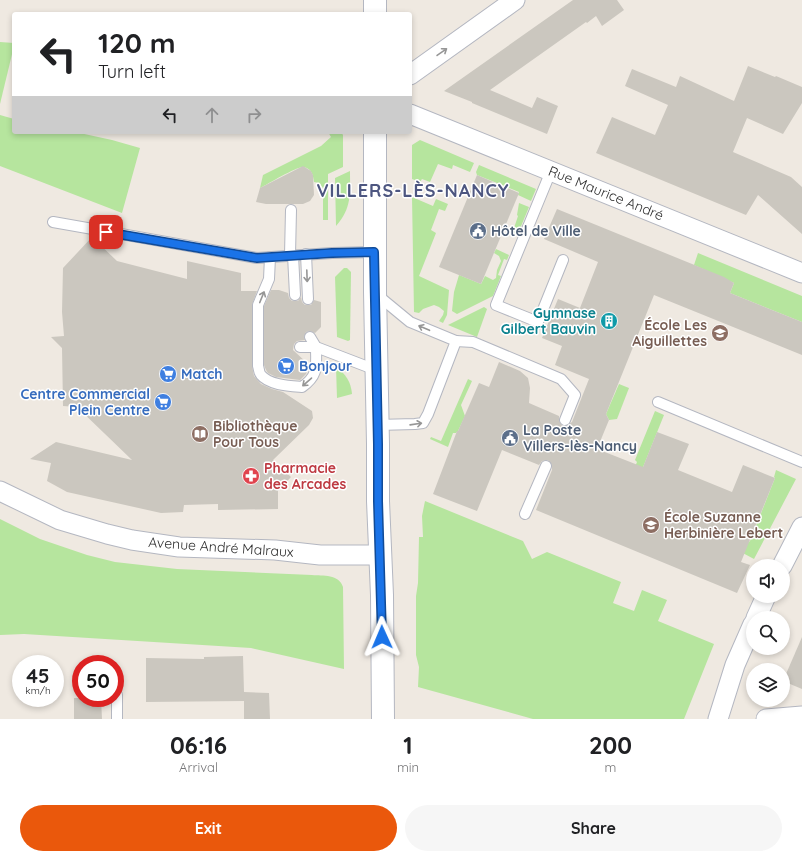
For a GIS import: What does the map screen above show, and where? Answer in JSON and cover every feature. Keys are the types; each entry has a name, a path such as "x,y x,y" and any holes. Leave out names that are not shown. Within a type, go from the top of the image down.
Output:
{"main road":[{"path":"375,0 375,12"},
{"path":"375,134 374,252 383,719"}],"street":[{"path":"412,74 515,0"},
{"name":"Rue Maurice André","path":"412,115 802,273"},
{"name":"Avenue André Malraux","path":"0,491 60,520 132,540 179,546 275,550 320,554 380,555"},
{"path":"786,559 802,527"},
{"path":"722,718 735,665 746,640"},
{"path":"766,719 802,716"}],"lane":[{"path":"552,171 496,305 538,322 563,260"},
{"path":"291,210 291,255 295,295"},
{"path":"53,222 257,258 306,254 374,252"},
{"path":"306,254 308,299"},
{"path":"270,257 269,279 258,305 258,366 260,374 265,378 279,384 302,387 311,380 316,369 316,347 310,338"},
{"path":"375,292 410,322 456,341 473,342 561,379 575,395 565,420"},
{"path":"377,425 415,424 423,422 428,414 456,341"},
{"path":"300,347 316,347 376,370"},
{"path":"658,402 802,462"},
{"path":"526,514 546,466"},
{"path":"117,707 117,719"}],"green space":[{"path":"0,42 12,43 12,54 0,104"},
{"path":"0,115 12,118 12,134 84,134 140,148 122,213 0,166"},
{"path":"329,134 343,135 343,167 328,174 328,220 323,220 323,188 319,183 314,182 312,173 307,168 300,167 295,169 260,188 263,175 321,146 331,137"},
{"path":"420,140 474,163 470,172 453,165 452,169 438,164 430,182 422,179 420,182 412,179 412,145"},
{"path":"479,165 536,189 531,201 518,195 519,192 477,175 476,172"},
{"path":"350,171 349,200 345,213 336,226 335,178"},
{"path":"412,197 433,206 436,199 448,204 445,211 439,209 431,230 436,233 419,276 449,290 447,315 443,323 439,321 444,311 434,305 423,309 419,313 414,312"},
{"path":"519,203 529,207 517,236 512,234 518,216"},
{"path":"496,249 509,255 507,260 504,259 498,275 501,276 493,296 457,314 452,311 454,292 459,275 481,284 485,276 493,280 496,278 497,270 501,261 499,256 494,253"},
{"path":"698,253 802,296 802,322 730,293 734,283 694,265"},
{"path":"344,268 347,268 351,272 350,340 348,341 337,337 335,277"},
{"path":"484,307 487,309 477,337 448,325"},
{"path":"336,367 343,372 352,394 337,398"},
{"path":"468,379 472,381 461,405 465,416 458,431 453,433 448,447 430,439 431,437 441,441"},
{"path":"619,384 629,388 617,419 609,420 606,414"},
{"path":"655,411 664,415 635,487 628,484 637,462 635,460"},
{"path":"776,470 796,479 754,559 739,551 750,541 775,478"},
{"path":"425,501 523,541 532,559 547,552 621,582 613,603 634,611 642,590 667,600 658,621 714,644 684,719 533,719 418,687 419,667 416,655 416,596 418,583 419,537 423,537 422,516"},
{"path":"0,519 40,539 87,555 115,562 177,569 330,576 338,580 343,587 344,669 251,648 24,634 0,635"}],"building":[{"path":"573,0 617,0 624,10 602,26 596,16 490,90 532,108 537,97 558,106 547,134 444,91"},
{"path":"748,66 802,87 802,103 783,134 747,118 733,152 791,177 802,187 802,234 758,195 746,215 596,153 612,117 655,135 668,105 625,86 632,69 676,87 680,76 734,101"},
{"path":"303,166 311,171 313,175 314,195 310,201 303,204 266,204 256,202 260,188"},
{"name":"Hôtel de Ville","path":"477,175 519,193 481,284 439,267"},
{"path":"557,209 724,277 734,283 730,293 802,322 802,355 654,295 606,414 609,420 597,449 643,467 657,432 689,444 678,470 732,492 743,465 775,478 741,562 746,564 746,574 737,593 536,510 552,470 552,465 548,460 542,461 539,465 502,450 477,511 433,494 457,431 479,383 489,387 499,362 520,371 528,378 530,388 529,403 559,416 559,421 562,426 566,426 572,422 589,379 555,365 562,346 542,338 558,299 580,308 598,262 544,239"},
{"path":"92,237 117,261 187,279 187,261 241,273 241,291 257,291 252,305 252,366 254,376 261,384 283,392 312,411 313,418 309,425 273,460 291,477 278,491 278,509 218,510 218,504 184,505 183,512 161,513 67,492 47,481 51,463 30,459 56,442 132,460 77,407 63,406 62,348 51,337 64,336 62,312 63,268"},
{"path":"271,290 279,290 288,293 289,298 292,301 298,301 301,297 302,302 305,305 311,305 314,300 321,302 321,327 315,333 310,331 306,332 304,337 305,340 297,341 294,344 293,350 307,363 309,367 306,374 300,380 276,377 268,373 264,365 264,306"},
{"path":"802,637 802,689 790,684 790,665"},
{"path":"243,656 244,692 269,693 270,719 244,719 244,701 146,702 146,658 204,659 204,657"},
{"path":"74,707 101,707 102,719 74,719"}],"place":[{"name":"Hôtel de Ville","path":"478,231"},
{"name":"Gymnase Gilbert Bauvin","path":"609,321"},
{"name":"École Les Aiguillettes","path":"720,333"},
{"name":"Bonjour","path":"286,366"},
{"name":"Match","path":"168,374"},
{"name":"Centre Commercial Plein Centre","path":"163,402"},
{"name":"Bibliothèque Pour Tous","path":"200,434"},
{"name":"La Poste Villers-lès-Nancy","path":"510,438"},
{"name":"Pharmacie des Arcades","path":"251,476"},
{"name":"École Suzanne Herbinière Lebert","path":"651,525"}],"district":[{"name":"VILLERS-LÈS-NANCY","path":"413,190"}],"route":[{"path":"106,232 257,258 374,252 378,525 382,595 382,637"}]}
